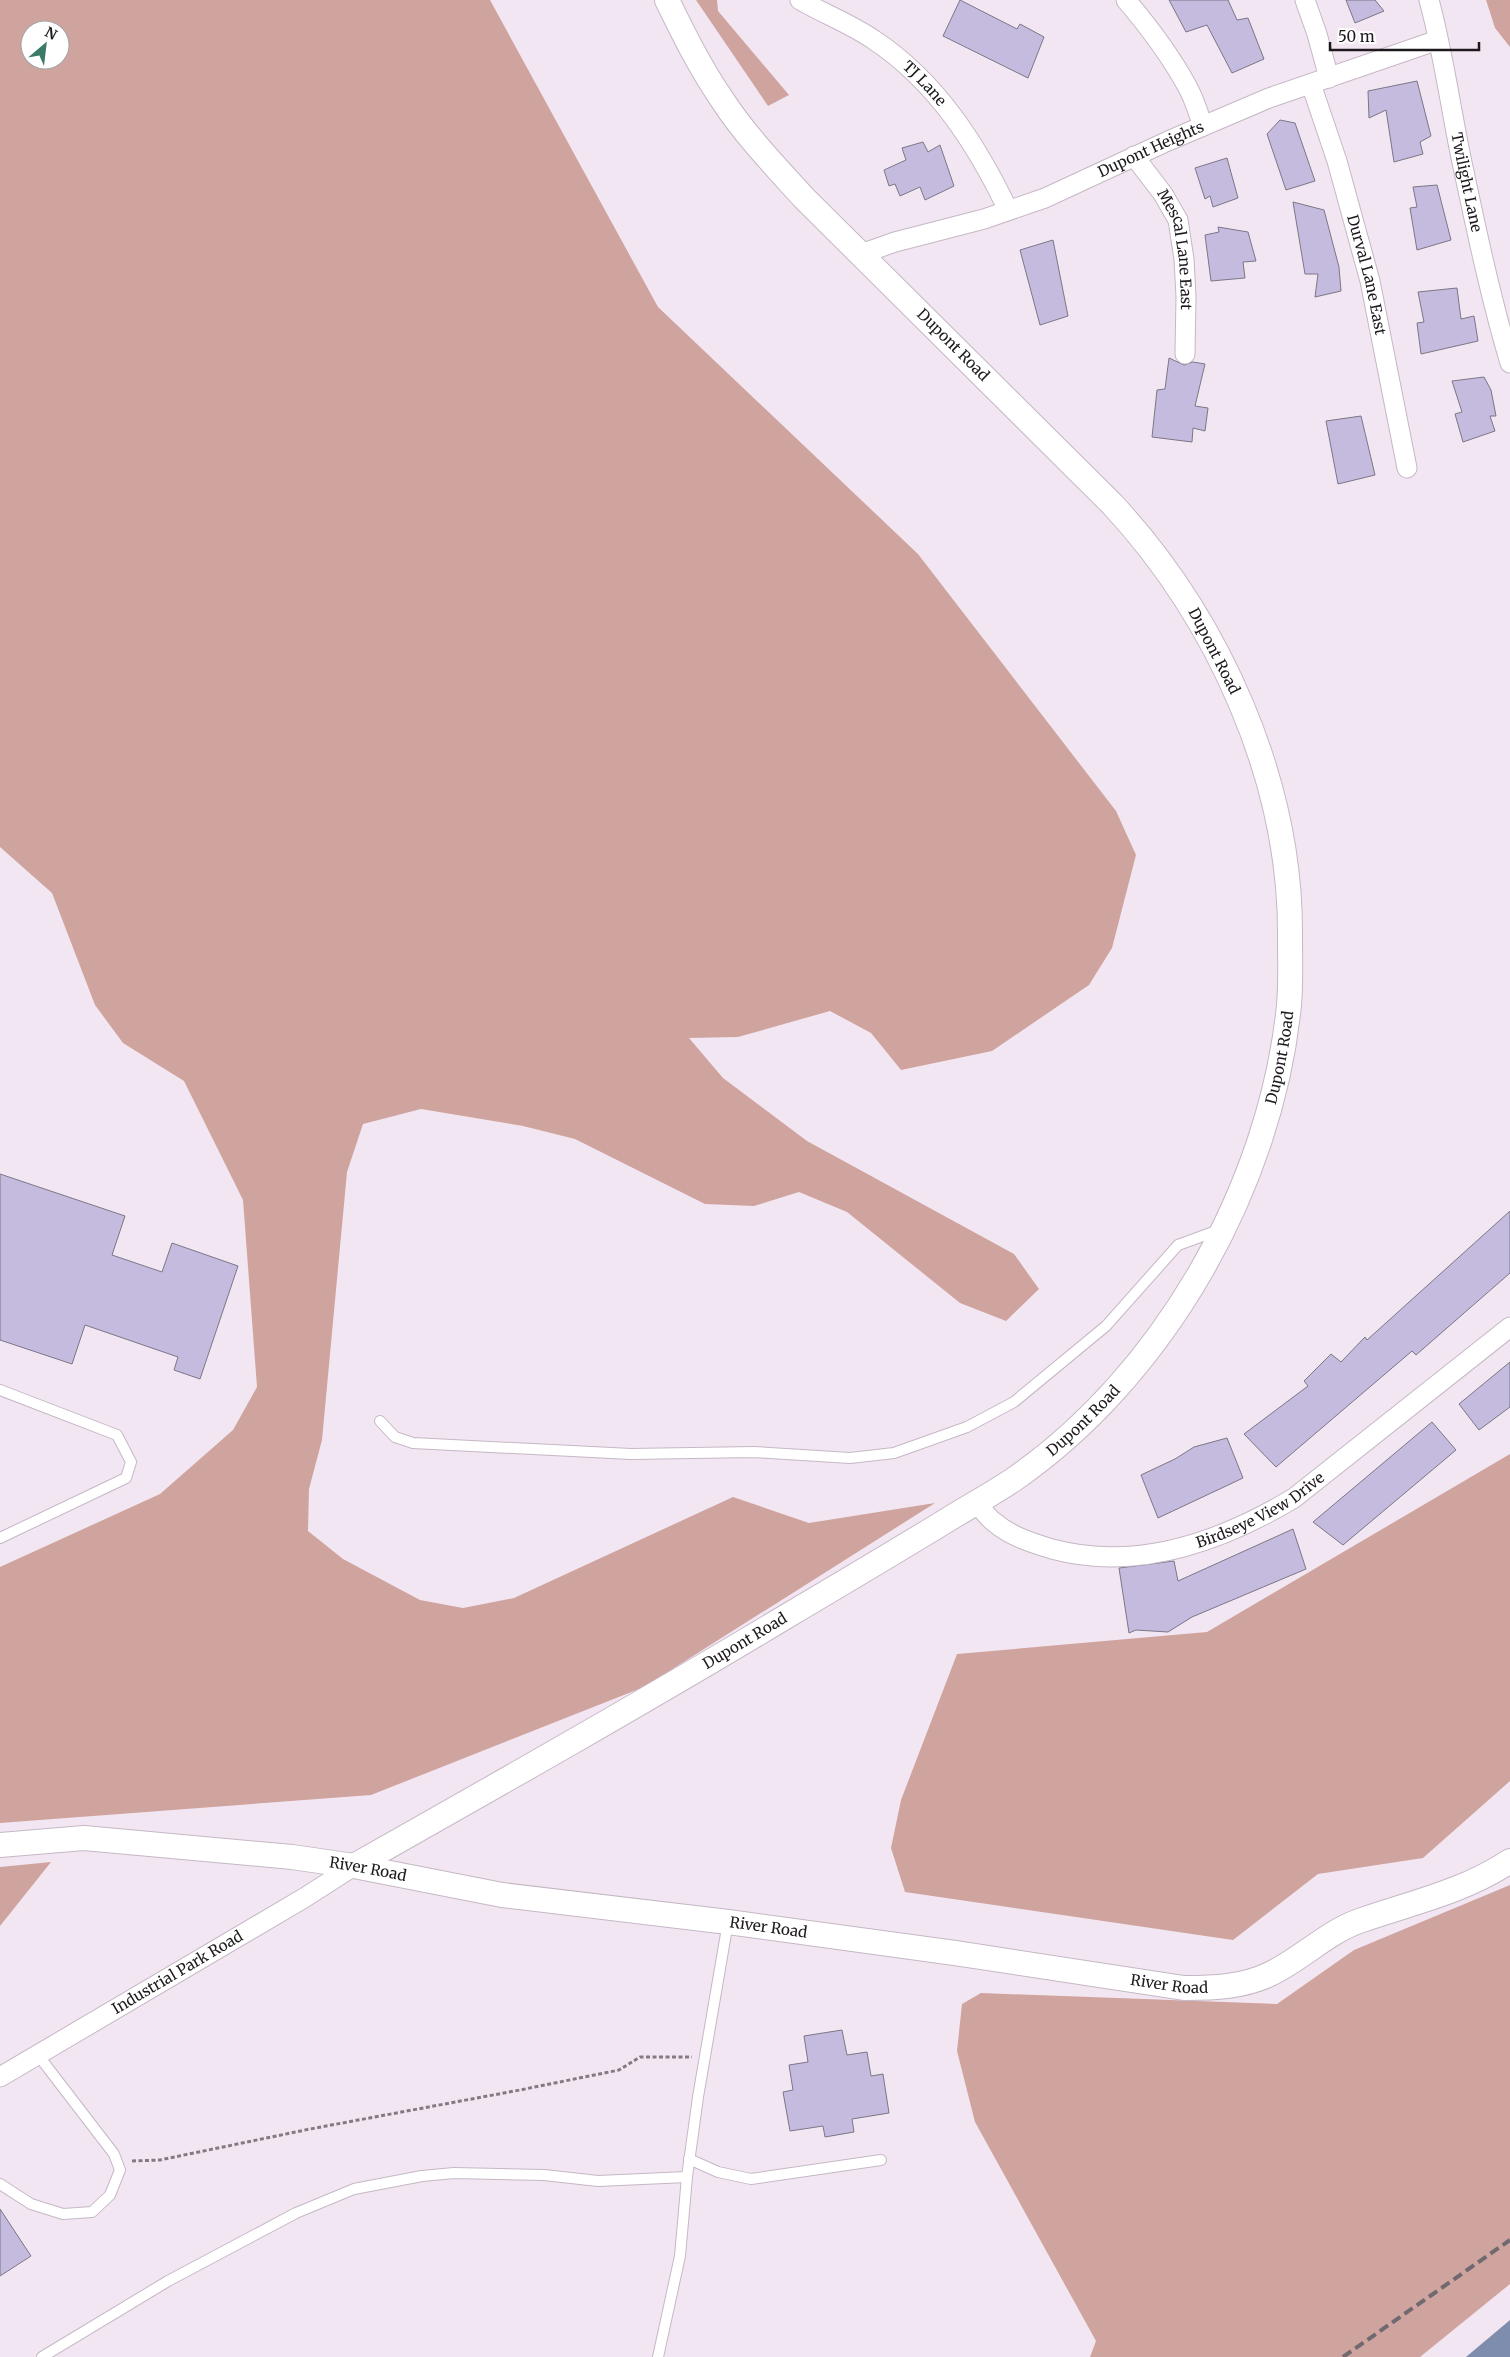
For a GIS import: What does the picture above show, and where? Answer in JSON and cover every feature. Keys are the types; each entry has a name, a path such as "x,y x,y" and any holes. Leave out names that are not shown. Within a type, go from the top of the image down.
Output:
{"street":[{"name":"Dupont Road","path":"354,1866 662,1691 1015,1479 1059,1442 1100,1405 1132,1371 1164,1330 1190,1290 1224,1229 1241,1190 1266,1121 1280,1060 1289,1003 1290,912 1284,847 1270,788 1249,725 1224,665 1196,614 1169,572 1140,534 1031,422 804,198 759,148 724,102 692,50 667,0"},
{"name":"TJ Lane","path":"800,0 875,40 926,84 976,147 1008,210"},
{"path":"1126,0 1158,39 1175,65 1188,88 1203,126"},
{"path":"1305,0 1318,34 1329,78"},
{"name":"Twilight Lane","path":"1429,0 1463,168 1497,317 1510,363"},
{"name":"Dupont Heights","path":"861,254 895,242 984,219 1045,198 1134,156 1269,98 1438,40"},
{"name":"Durval Lane East","path":"1311,84 1336,161 1370,281 1407,468"},
{"name":"Mescal Lane East","path":"1134,156 1163,194 1178,220 1184,259 1186,297 1185,354"},
{"name":"Birdseye View Drive","path":"976,1502 994,1522 1011,1534 1039,1545 1072,1554 1138,1557 1192,1546 1263,1517 1294,1498 1510,1327"},
{"name":"River Road","path":"0,1845 84,1838 214,1849 354,1866 502,1895 728,1922 955,1953 1184,1988 1210,1988 1242,1984 1271,1974 1331,1935 1360,1920 1401,1909 1469,1885 1510,1861"},
{"name":"Industrial Park Road","path":"0,2077 295,1903 354,1866"}],"lane":[{"path":"380,1421 396,1437 413,1443 631,1454 754,1452 850,1458 894,1453 967,1426 1014,1402 1106,1326 1178,1245 1224,1229"},
{"path":"0,1390 117,1435 132,1462 126,1478 0,1538"},
{"path":"658,2357 680,2256 689,2159 728,1922"},
{"path":"0,2184 31,2204 63,2214 92,2212 110,2195 120,2170 114,2154 38,2055"},
{"path":"689,2159 718,2172 751,2180 881,2160"},
{"path":"42,2357 177,2277 305,2209 354,2189 422,2176 454,2173 544,2175 598,2181 687,2178"}],"path":[{"path":"117,2161 160,2160 310,2129 520,2090 619,2070 640,2058 705,2056"}],"shaded area":[{"path":"0,0 490,0 658,307 918,554 1116,811 1136,855 1112,948 1089,985 992,1051 901,1070 871,1033 830,1011 738,1037 689,1038 723,1078 807,1141 1014,1254 1039,1289 1006,1321 960,1303 847,1212 799,1192 754,1206 705,1204 575,1139 523,1126 421,1109 363,1124 347,1172 322,1440 309,1489 308,1531 343,1559 420,1600 463,1608 514,1598 733,1497 809,1523 935,1503 644,1687 371,1795 0,1823 0,1567 160,1494 233,1430 257,1387 243,1200 184,1081 123,1043 95,1005 52,893 0,847"},
{"path":"696,0 717,0 718,11 789,95 768,106"},
{"path":"1486,0 1510,0 1510,47 1495,28"},
{"path":"1510,1454 1510,1781 1423,1858 1318,1874 1233,1940 905,1892 891,1848 901,1800 957,1654 1207,1632"},
{"path":"51,1862 0,1926 0,1867"},
{"path":"1510,1885 1510,2284 1420,2357 1090,2357 1096,2341 975,2122 957,2051 962,2004 981,1993 1277,2004 1354,1950"}],"water":[{"path":"1510,2320 1510,2357 1466,2357"}],"building":[{"path":"960,0 1017,29 1020,24 1044,37 1028,78 943,36"},
{"path":"1169,0 1228,0 1237,20 1248,18 1264,59 1232,73 1207,25 1186,32"},
{"path":"1346,0 1375,0 1384,11 1355,23"},
{"path":"1417,81 1431,136 1420,142 1423,154 1394,162 1386,110 1369,118 1368,91"},
{"path":"1280,120 1295,123 1315,181 1286,190 1267,134"},
{"path":"923,142 928,152 940,145 954,186 925,200 920,187 900,196 895,184 889,186 884,170 906,160 902,148"},
{"path":"1227,158 1238,198 1213,207 1210,196 1205,199 1195,168"},
{"path":"1437,185 1451,240 1417,250 1410,208 1417,207 1413,187"},
{"path":"1293,202 1324,210 1339,267 1341,291 1315,297 1318,274 1305,274"},
{"path":"1218,227 1248,232 1256,261 1243,262 1245,278 1211,281 1205,235 1219,232"},
{"path":"1053,240 1068,316 1040,325 1020,250"},
{"path":"1457,288 1461,319 1474,316 1478,341 1421,354 1417,323 1424,322 1418,292"},
{"path":"1169,358 1184,365 1193,362 1205,364 1195,406 1208,408 1205,431 1193,428 1192,442 1152,437 1157,390 1165,389"},
{"path":"1484,377 1491,390 1496,416 1490,416 1495,431 1463,442 1455,414 1462,412 1452,381"},
{"path":"1361,416 1375,475 1338,484 1326,421"},
{"path":"0,1174 125,1216 112,1255 162,1272 172,1243 238,1266 200,1379 174,1370 178,1357 85,1325 72,1364 0,1340"},
{"path":"1510,1211 1510,1273 1416,1355 1412,1351 1276,1467 1244,1434 1308,1386 1304,1381 1331,1354 1341,1362 1365,1337 1367,1340"},
{"path":"1510,1362 1510,1407 1479,1430 1459,1404"},
{"path":"1432,1422 1456,1450 1343,1545 1313,1522"},
{"path":"1227,1438 1243,1478 1158,1518 1141,1475 1175,1459 1194,1447"},
{"path":"1293,1529 1306,1569 1192,1617 1168,1632 1136,1630 1129,1633 1119,1568 1174,1561 1178,1581"},
{"path":"842,2030 847,2055 867,2052 871,2076 883,2074 889,2113 852,2119 854,2132 825,2137 823,2126 790,2131 783,2092 793,2090 789,2065 808,2062 804,2036"},
{"path":"0,2209 31,2256 0,2276"}],"railway":[{"path":"1343,2357 1510,2240"}]}
